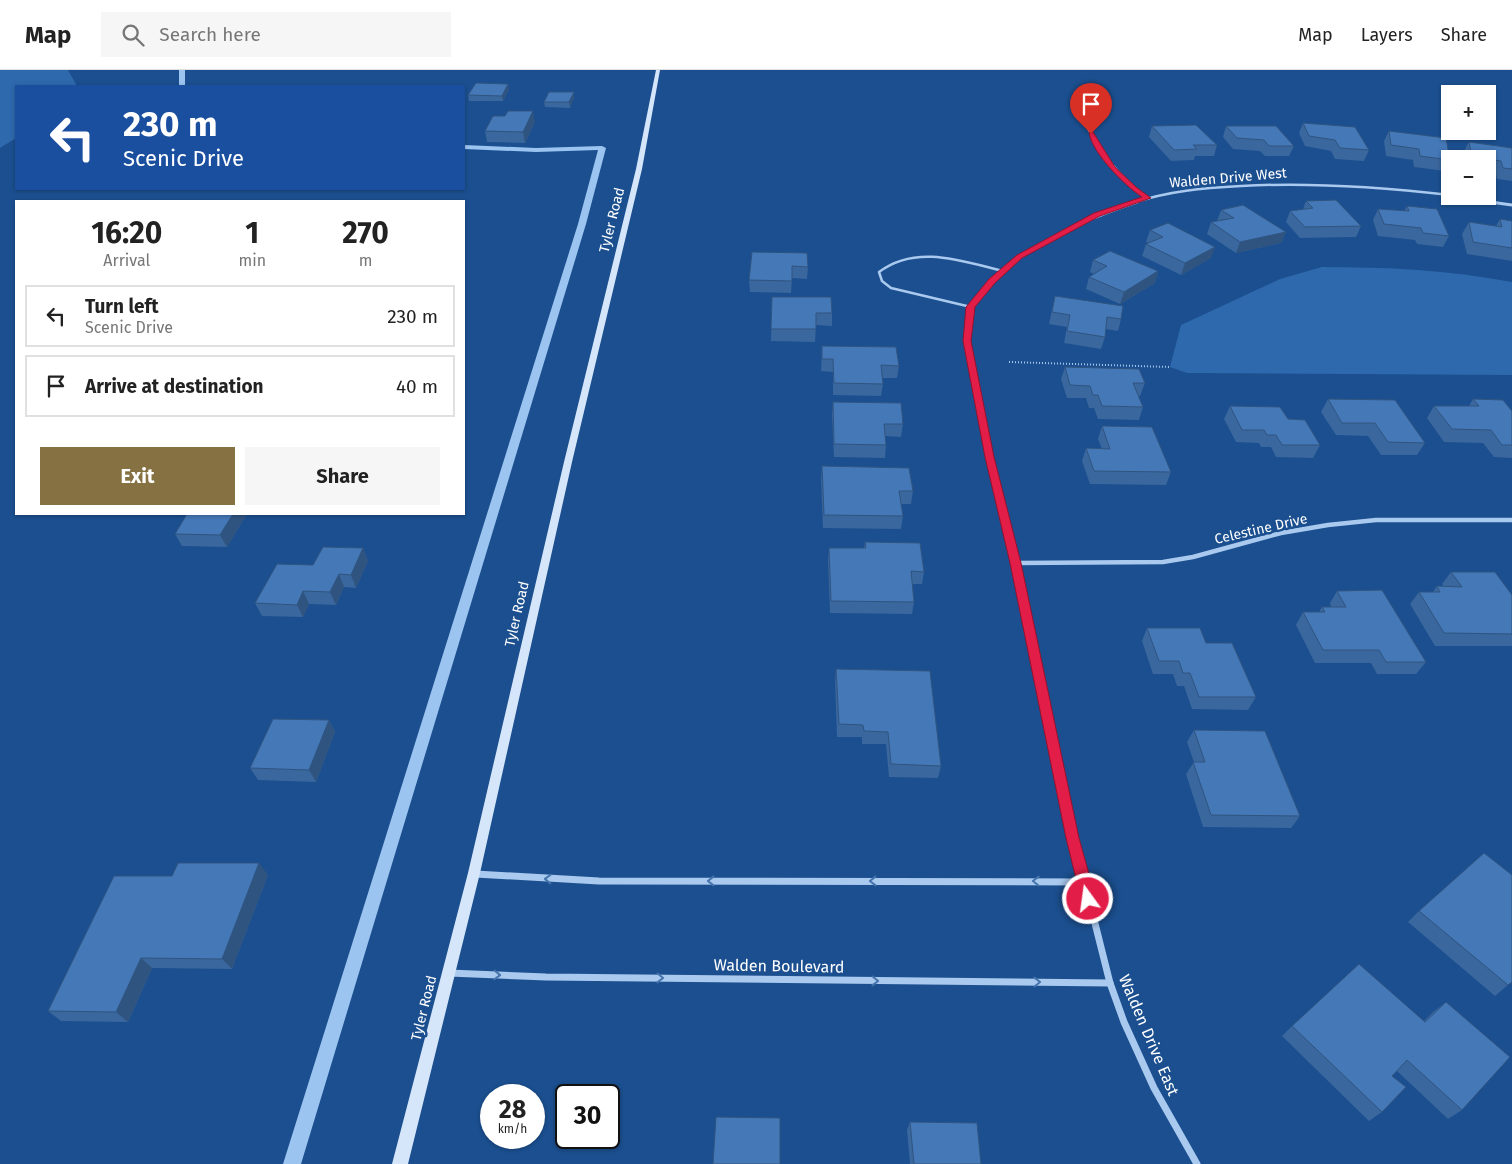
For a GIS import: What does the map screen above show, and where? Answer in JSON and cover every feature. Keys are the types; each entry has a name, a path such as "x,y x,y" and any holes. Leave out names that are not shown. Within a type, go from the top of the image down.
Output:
{"street":[{"name":"Tyler Road","path":"400,1164 474,873 568,462 640,169 658,70"},
{"path":"1084,121 1097,146 1112,168 1133,189 1147,198"},
{"name":"Walden Drive West","path":"970,307 992,281 1020,256 1097,215 1147,198 1196,188 1272,184 1383,187 1441,195"},
{"path":"1496,202 1512,205"},
{"path":"474,873 599,881 1084,882 1073,838 1016,563 990,457 972,370 967,341 970,307"},
{"name":"Celestine Drive","path":"1016,563 1163,562 1193,557 1281,533 1328,525 1376,520 1512,520"},
{"name":"Walden Drive East","path":"1084,882 1110,983 1124,1022 1154,1088 1197,1164"},
{"name":"Walden Boulevard","path":"448,973 546,977 1110,983"}],"lane":[{"path":"970,307 891,288 882,280 879,272 887,263 905,258 927,256 1004,271"}],"path":[{"path":"1009,362 1170,367"}],"shaded area":[{"path":"0,70 68,70 76,85 15,85 15,139 0,148"},
{"path":"1322,267 1417,270 1512,282 1512,375 1187,373 1170,367 1181,325 1280,279"}],"building":[{"path":"476,83 508,84 502,96 468,95"},
{"path":"549,92 574,92 569,102 544,102"},
{"path":"508,111 533,111 523,132 485,131 493,116 505,116"},
{"path":"1303,123 1355,127 1369,150 1340,148 1335,140 1309,136"},
{"path":"1196,125 1217,145 1193,145 1197,149 1174,150 1152,126"},
{"path":"1226,126 1276,126 1294,146 1269,146 1264,140 1237,138"},
{"path":"1389,131 1441,137 1441,140 1446,140 1448,150 1441,150 1441,159 1420,156 1419,149 1391,145"},
{"path":"1469,142 1512,148 1512,169 1503,168 1501,161 1496,160 1496,150 1471,150"},
{"path":"1336,200 1361,226 1305,227 1290,211 1313,208 1306,201"},
{"path":"1243,205 1286,232 1240,242 1211,222 1234,218 1221,210"},
{"path":"1407,206 1437,209 1449,236 1423,233 1421,228 1384,224 1378,209 1409,211"},
{"path":"1500,219 1512,221 1512,248 1473,242 1469,222 1502,227"},
{"path":"1168,223 1215,247 1185,263 1146,244 1163,237 1150,230"},
{"path":"1110,251 1158,271 1124,292 1089,277 1107,266 1093,260"},
{"path":"752,252 807,253 808,267 792,266 792,281 749,280"},
{"path":"1055,296 1123,306 1121,319 1107,317 1105,337 1067,331 1070,315 1052,312"},
{"path":"772,297 831,297 832,313 816,313 816,329 771,329"},
{"path":"822,346 896,347 899,366 881,365 883,384 834,383 833,359 822,359"},
{"path":"1065,367 1139,369 1145,383 1133,383 1143,407 1102,406 1098,395 1093,395 1090,386 1070,385"},
{"path":"1328,399 1395,400 1425,443 1388,442 1375,423 1342,423"},
{"path":"1473,399 1503,400 1512,411 1512,445 1502,445 1491,430 1452,429 1434,406 1479,406"},
{"path":"833,402 901,403 903,424 884,424 886,445 834,444"},
{"path":"1230,406 1280,407 1288,419 1305,420 1320,445 1282,445 1276,435 1267,435 1264,430 1242,430"},
{"path":"1102,426 1152,427 1171,472 1094,471 1086,448 1110,449"},
{"path":"822,466 909,468 913,491 899,491 903,516 824,515"},
{"path":"186,515 232,515 220,535 175,534"},
{"path":"865,542 920,543 924,572 911,571 914,602 831,601 829,548 866,548"},
{"path":"323,547 363,548 351,575 339,574 330,592 303,591 297,605 255,603 277,564 313,565"},
{"path":"1451,572 1495,572 1512,595 1512,634 1444,633 1419,592 1440,592 1437,586 1462,587"},
{"path":"1382,590 1426,662 1386,662 1379,650 1323,650 1303,612 1325,612 1322,607 1346,607 1337,591"},
{"path":"1147,628 1200,628 1206,643 1232,643 1256,697 1199,697 1190,673 1183,673 1179,661 1159,661"},
{"path":"836,669 930,671 941,766 891,764 888,732 864,731 863,725 839,724"},
{"path":"273,719 329,720 309,770 250,768"},
{"path":"1194,730 1265,731 1300,816 1211,815 1193,762 1205,762"},
{"path":"1484,853 1512,875 1512,982 1508,985 1419,911"},
{"path":"178,863 259,863 222,959 141,958 116,1012 48,1011 114,876 172,876"},
{"path":"1359,964 1425,1022 1446,1002 1510,1057 1462,1110 1407,1060 1392,1076 1406,1087 1382,1112 1292,1026"},
{"path":"716,1117 780,1118 780,1164 713,1164"},
{"path":"910,1122 977,1123 981,1164 914,1164"}],"waterway":[{"path":"182,70 182,85"},
{"path":"292,1164 582,224 602,148 536,150 465,147"}],"route":[{"path":"1088,899 1073,838 1016,563 990,457 967,341 970,307 992,281 1020,256 1097,215 1147,198 1133,189 1112,168 1091,134"}]}
